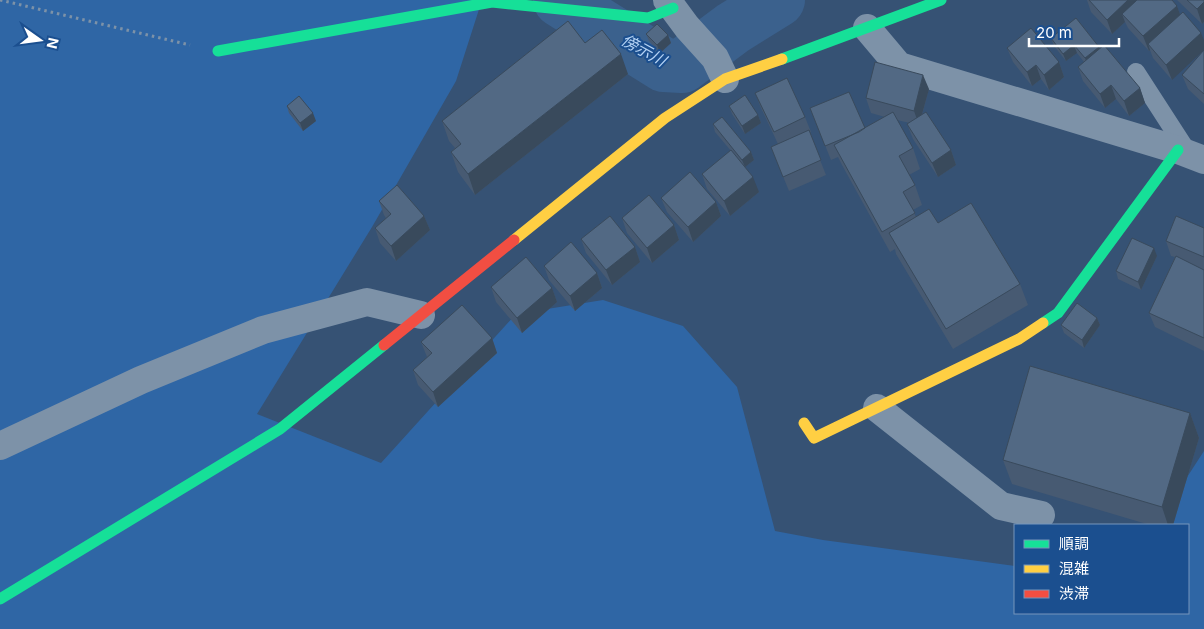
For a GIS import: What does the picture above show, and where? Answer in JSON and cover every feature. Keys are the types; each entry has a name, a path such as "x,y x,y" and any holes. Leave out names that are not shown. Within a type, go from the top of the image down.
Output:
{"street":[{"path":"0,599 280,429 665,118 720,69 867,28 941,0"},
{"path":"218,51 492,2 648,18 676,12 720,69"},
{"path":"804,423 814,438 1019,339 1058,313 1190,155 899,66 867,28"},
{"path":"0,446 141,380 263,330 367,302 422,315"},
{"path":"877,408 1001,506 1041,515"}],"lane":[{"path":"1136,72 1190,155"}],"path":[{"path":"0,0 218,51"}],"shaded area":[{"path":"0,0 482,0 456,81 372,227 257,414 381,463 516,314 603,300 683,326 737,387 775,531 823,540 1014,566 1014,614 1189,614 1189,524 1157,524 1204,451 1204,629 0,629"}],"building":[{"path":"1089,0 1128,0 1107,20"},
{"path":"1137,0 1172,0 1177,6 1143,36 1122,14"},
{"path":"1187,0 1204,0 1204,2 1197,9"},
{"path":"1183,12 1201,33 1166,65 1148,44"},
{"path":"1076,18 1099,47 1085,58 1074,45 1063,54 1051,38"},
{"path":"568,21 585,43 602,30 621,54 468,174 451,152 461,144 442,121"},
{"path":"657,24 668,35 657,45 646,34"},
{"path":"1031,28 1059,62 1044,75 1036,65 1027,72 1007,48"},
{"path":"1104,45 1140,88 1124,101 1111,85 1100,94 1078,67"},
{"path":"1204,50 1204,94 1182,75"},
{"path":"875,62 923,75 914,111 866,98"},
{"path":"787,78 805,117 774,132 755,93"},
{"path":"849,92 865,128 825,146 810,108"},
{"path":"745,95 758,115 742,126 729,106"},
{"path":"299,96 313,113 300,123 287,106"},
{"path":"893,112 913,148 899,156 915,185 903,192 915,213 882,232 834,145"},
{"path":"926,112 951,150 932,163 907,124"},
{"path":"722,117 751,152 742,160 713,124"},
{"path":"809,130 821,160 783,177 771,147"},
{"path":"731,150 753,177 724,201 702,174"},
{"path":"690,172 716,202 688,227 661,198"},
{"path":"397,185 424,216 391,246 375,228 391,214 379,201"},
{"path":"649,195 674,225 647,248 622,218"},
{"path":"971,203 1020,284 946,329 889,233 929,209 938,223"},
{"path":"610,216 635,247 606,270 581,239"},
{"path":"1176,216 1204,228 1204,257 1166,241"},
{"path":"1132,238 1154,248 1138,282 1116,271"},
{"path":"571,242 597,273 570,296 544,266"},
{"path":"1176,256 1204,270 1204,338 1149,313"},
{"path":"526,257 552,288 517,318 491,287"},
{"path":"1077,303 1097,318 1082,340 1061,325"},
{"path":"462,305 492,338 433,392 413,370 432,353 421,342"},
{"path":"1030,366 1190,413 1162,507 1003,460"}],"waterway":[{"name":"傍示川","path":"560,0 664,65 682,66 733,28 778,0"}],"traffic: fast":[{"path":"782,59 941,0"},
{"path":"218,51 492,2 648,18 673,8"},
{"path":"1043,323 1058,313 1178,150"},
{"path":"0,599 280,429 384,345"}],"traffic: slow":[{"path":"514,240 665,118 725,79 782,59"},
{"path":"804,423 814,438 1019,339 1043,323"}],"traffic: jam":[{"path":"384,345 514,240"}]}
